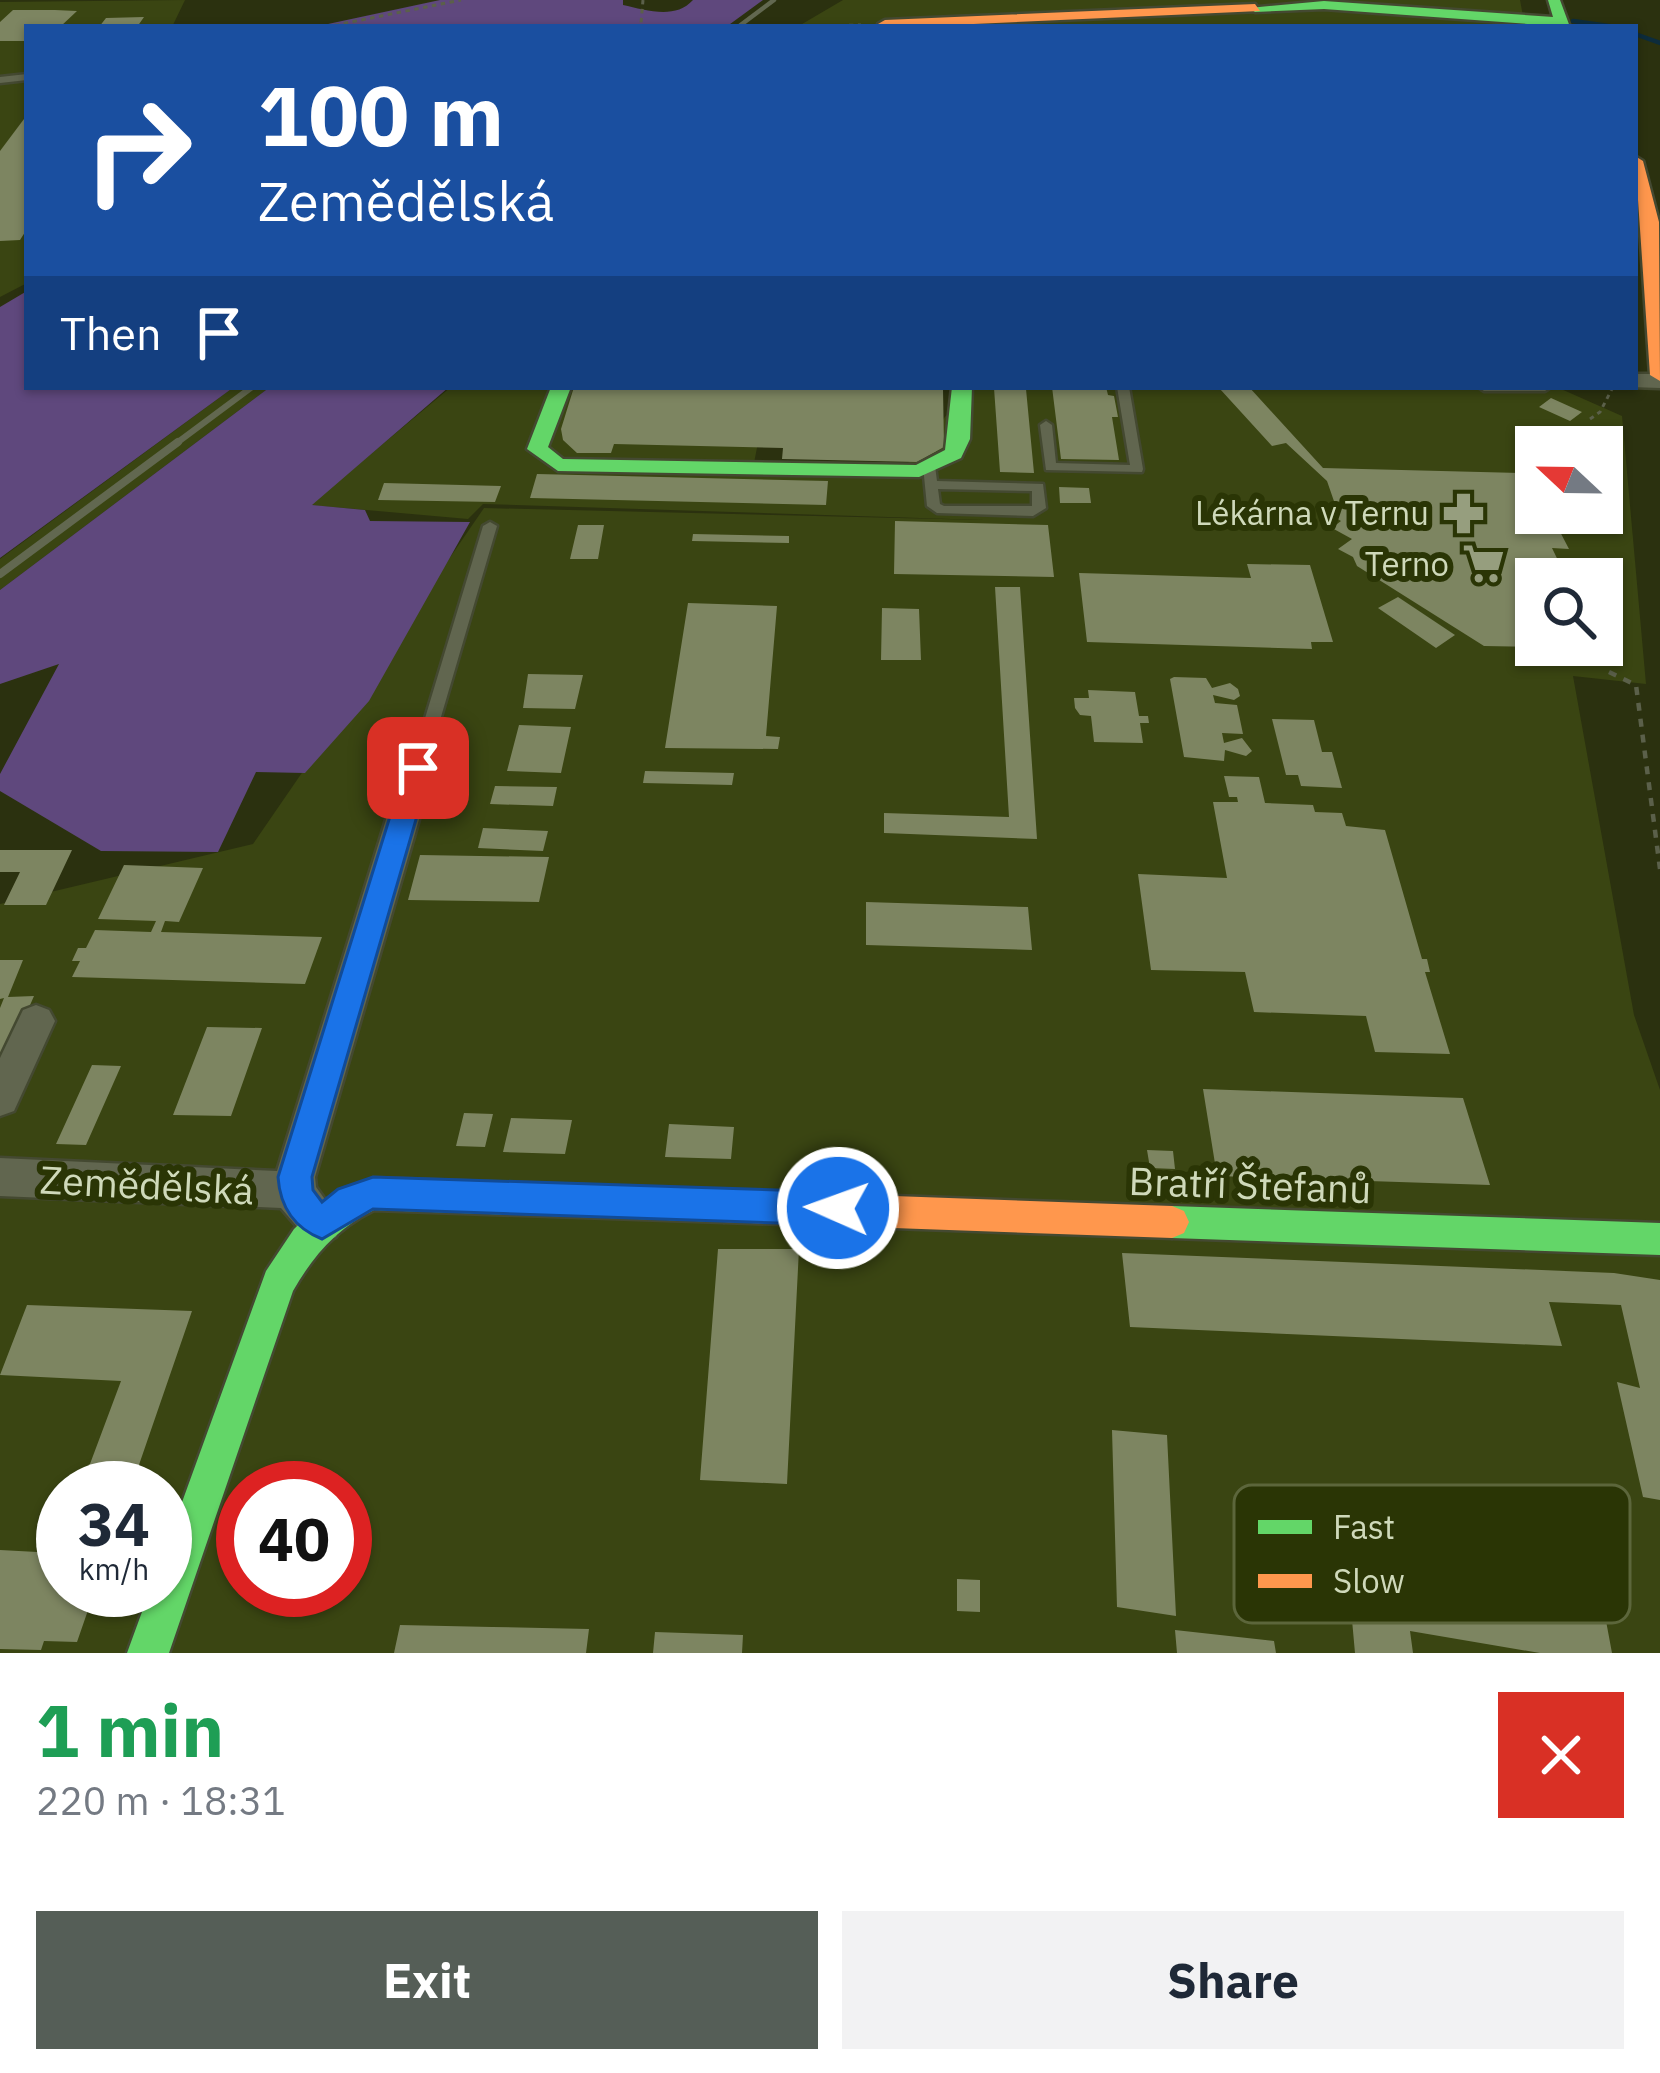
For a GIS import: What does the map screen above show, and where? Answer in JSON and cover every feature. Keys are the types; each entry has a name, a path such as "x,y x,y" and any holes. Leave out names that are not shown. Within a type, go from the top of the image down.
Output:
{"street":[{"path":"885,24 1201,18 1353,6 1559,16"},
{"path":"1638,174 1651,222 1660,378"},
{"path":"560,390 537,449 559,465 919,471 931,476 954,454 961,439 962,390"},
{"name":"Zemědělská","path":"322,1223 302,1205 295,1186 418,768"},
{"path":"0,1100 36,1021"},
{"name":"Zemědělská","path":"0,1178 273,1191 295,1186"},
{"name":"Bratří Štefanů","path":"322,1223 350,1201 373,1193 1660,1239"},
{"path":"148,1653 278,1283 292,1256 322,1223"}],"lane":[{"path":"1046,425 1050,467 1137,469 1124,390"},
{"path":"931,476 1038,487 1040,508 1033,512 942,510 934,506 931,476"},
{"path":"418,768 490,526"}],"path":[{"path":"341,24 461,0"},
{"path":"1591,419 1611,390"},
{"path":"1609,672 1636,685 1660,869"}],"shaded area":[{"path":"185,0 173,24 24,24 24,285 0,297 0,2"},
{"path":"440,0 623,0 623,5 660,12 678,10 693,0 763,0 730,24 328,24"},
{"path":"843,0 1520,0 1524,24 802,24"},
{"path":"24,293 24,390 230,390 0,558 0,307"},
{"path":"230,390 266,390 0,590 0,559"},
{"path":"266,390 446,390 312,505 365,510 370,521 470,522 369,701 305,773 256,772 218,852 101,851 0,791 0,774 59,664 0,684 0,590"},
{"path":"447,390 768,390 752,473 896,478 967,390 1563,390 1622,416 1623,426 1515,426 1515,534 1623,534 1623,427 1646,684 1573,676 1634,1015 1660,1090 1660,1653 0,1653 0,904 253,844 484,508 983,520 483,504 468,519 310,505"}],"building":[{"path":"13,10 77,11 63,24 24,24 24,41 0,41 0,22"},
{"path":"144,17 139,24 101,24 106,18"},
{"path":"24,119 24,234 20,240 0,241 0,151"},
{"path":"573,390 943,390 944,447 917,462 782,459 783,448 614,444 611,453 577,453 563,440 561,429"},
{"path":"994,390 1026,390 1034,473 1000,472"},
{"path":"1052,390 1107,390 1114,396 1118,417 1112,417 1119,460 1061,459"},
{"path":"1221,390 1252,390 1323,468 1515,473 1515,534 1561,534 1569,549 1552,548 1557,558 1515,558 1515,647 1484,646 1357,566 1353,557 1338,549 1352,539 1332,528 1341,521 1327,513 1336,507 1327,481 1286,443 1272,446"},
{"path":"1551,398 1582,412 1570,421 1539,407"},
{"path":"537,474 828,481 826,505 530,498"},
{"path":"384,483 501,486 495,502 378,500"},
{"path":"1059,487 1089,488 1091,503 1060,503"},
{"path":"895,521 1048,525 1054,577 894,574"},
{"path":"578,525 604,525 598,559 570,559"},
{"path":"693,534 789,536 789,543 692,541"},
{"path":"1247,564 1310,565 1333,642 1311,642 1312,649 1087,642 1079,573 1251,578"},
{"path":"995,587 1020,587 1037,839 884,833 884,813 1009,817"},
{"path":"1398,597 1455,635 1436,648 1378,608"},
{"path":"688,603 777,606 766,736 780,737 778,749 665,748"},
{"path":"882,608 919,609 921,660 881,660"},
{"path":"528,674 583,675 575,709 523,708"},
{"path":"1206,678 1212,688 1230,683 1238,689 1240,696 1234,700 1213,695 1215,703 1237,705 1243,734 1222,733 1224,743 1242,738 1252,751 1246,756 1225,750 1224,761 1184,757 1170,679"},
{"path":"1088,690 1135,692 1139,716 1148,716 1149,723 1140,723 1143,743 1094,742 1091,716 1080,715 1075,708 1074,698 1089,698"},
{"path":"1272,719 1314,720 1322,752 1332,752 1342,788 1301,786 1298,775 1286,775"},
{"path":"519,725 571,727 561,773 507,771"},
{"path":"645,771 734,773 732,785 643,783"},
{"path":"1224,776 1259,777 1265,803 1313,805 1315,812 1342,813 1346,826 1385,830 1422,959 1427,959 1430,972 1425,972 1450,1054 1375,1052 1366,1016 1254,1012 1245,972 1151,970 1138,874 1227,878 1213,802 1238,802 1237,797 1229,797"},
{"path":"495,786 557,787 553,806 490,804"},
{"path":"483,828 548,831 543,851 478,848"},
{"path":"0,850 72,850 46,905 4,905 20,872 0,872"},
{"path":"420,855 549,857 539,902 408,900"},
{"path":"124,865 203,868 179,922 165,921 161,932 322,937 305,984 72,977 80,961 72,961 78,948 86,948 95,930 151,932 156,921 98,919"},
{"path":"866,902 1028,907 1032,950 866,945"},
{"path":"0,960 23,960 8,997 34,996 6,1060 0,1060 4,998 0,999"},
{"path":"207,1027 262,1028 231,1116 173,1115"},
{"path":"92,1065 121,1066 86,1145 56,1144"},
{"path":"1203,1089 1463,1098 1490,1185 1217,1176"},
{"path":"464,1113 493,1114 485,1147 456,1146"},
{"path":"511,1118 572,1120 565,1154 503,1152"},
{"path":"669,1124 734,1127 731,1159 665,1157"},
{"path":"1147,1150 1173,1151 1175,1169 1150,1168"},
{"path":"718,1249 799,1249 787,1484 700,1480"},
{"path":"1122,1253 1614,1273 1660,1280 1660,1500 1643,1497 1617,1382 1640,1388 1621,1305 1549,1302 1562,1346 1130,1327"},
{"path":"27,1305 192,1311 140,1461 91,1461 121,1381 0,1375"},
{"path":"1112,1430 1167,1435 1176,1616 1117,1607"},
{"path":"0,1550 36,1552 36,1617 86,1617 77,1642 44,1641 41,1650 0,1649"},
{"path":"957,1579 980,1580 980,1612 957,1611"},
{"path":"1352,1623 1606,1623 1612,1653 1540,1653 1410,1631 1413,1653 1355,1653"},
{"path":"400,1625 589,1629 586,1653 394,1653"},
{"path":"1175,1630 1274,1641 1276,1653 1177,1653"},
{"path":"655,1632 743,1635 742,1653 653,1653"}],"waterway":[{"path":"1573,21 1594,24"},
{"path":"1638,35 1660,43"}],"railway":[{"path":"742,24 774,0"},
{"path":"174,445 248,390"},
{"path":"0,574 178,442"}],"traffic: fast":[{"path":"1554,0 1562,24"},
{"path":"1255,8 1324,5 1560,21"},
{"path":"560,390 537,449 558,465 919,471 954,454 960,439 962,390"},
{"path":"148,1653 278,1283 306,1241 329,1219 373,1194 724,1206"},
{"path":"1172,1222 1660,1239"}],"traffic: slow":[{"path":"885,24 1255,8"},
{"path":"1638,172 1651,222 1660,375"},
{"path":"724,1206 1172,1222"}],"place":[{"name":"Lékárna v Ternu","path":"1463,513"},
{"name":"Terno","path":"1483,564"}],"route":[{"path":"418,768 295,1177 296,1195 310,1214 322,1223 350,1201 373,1193 838,1208"}]}
